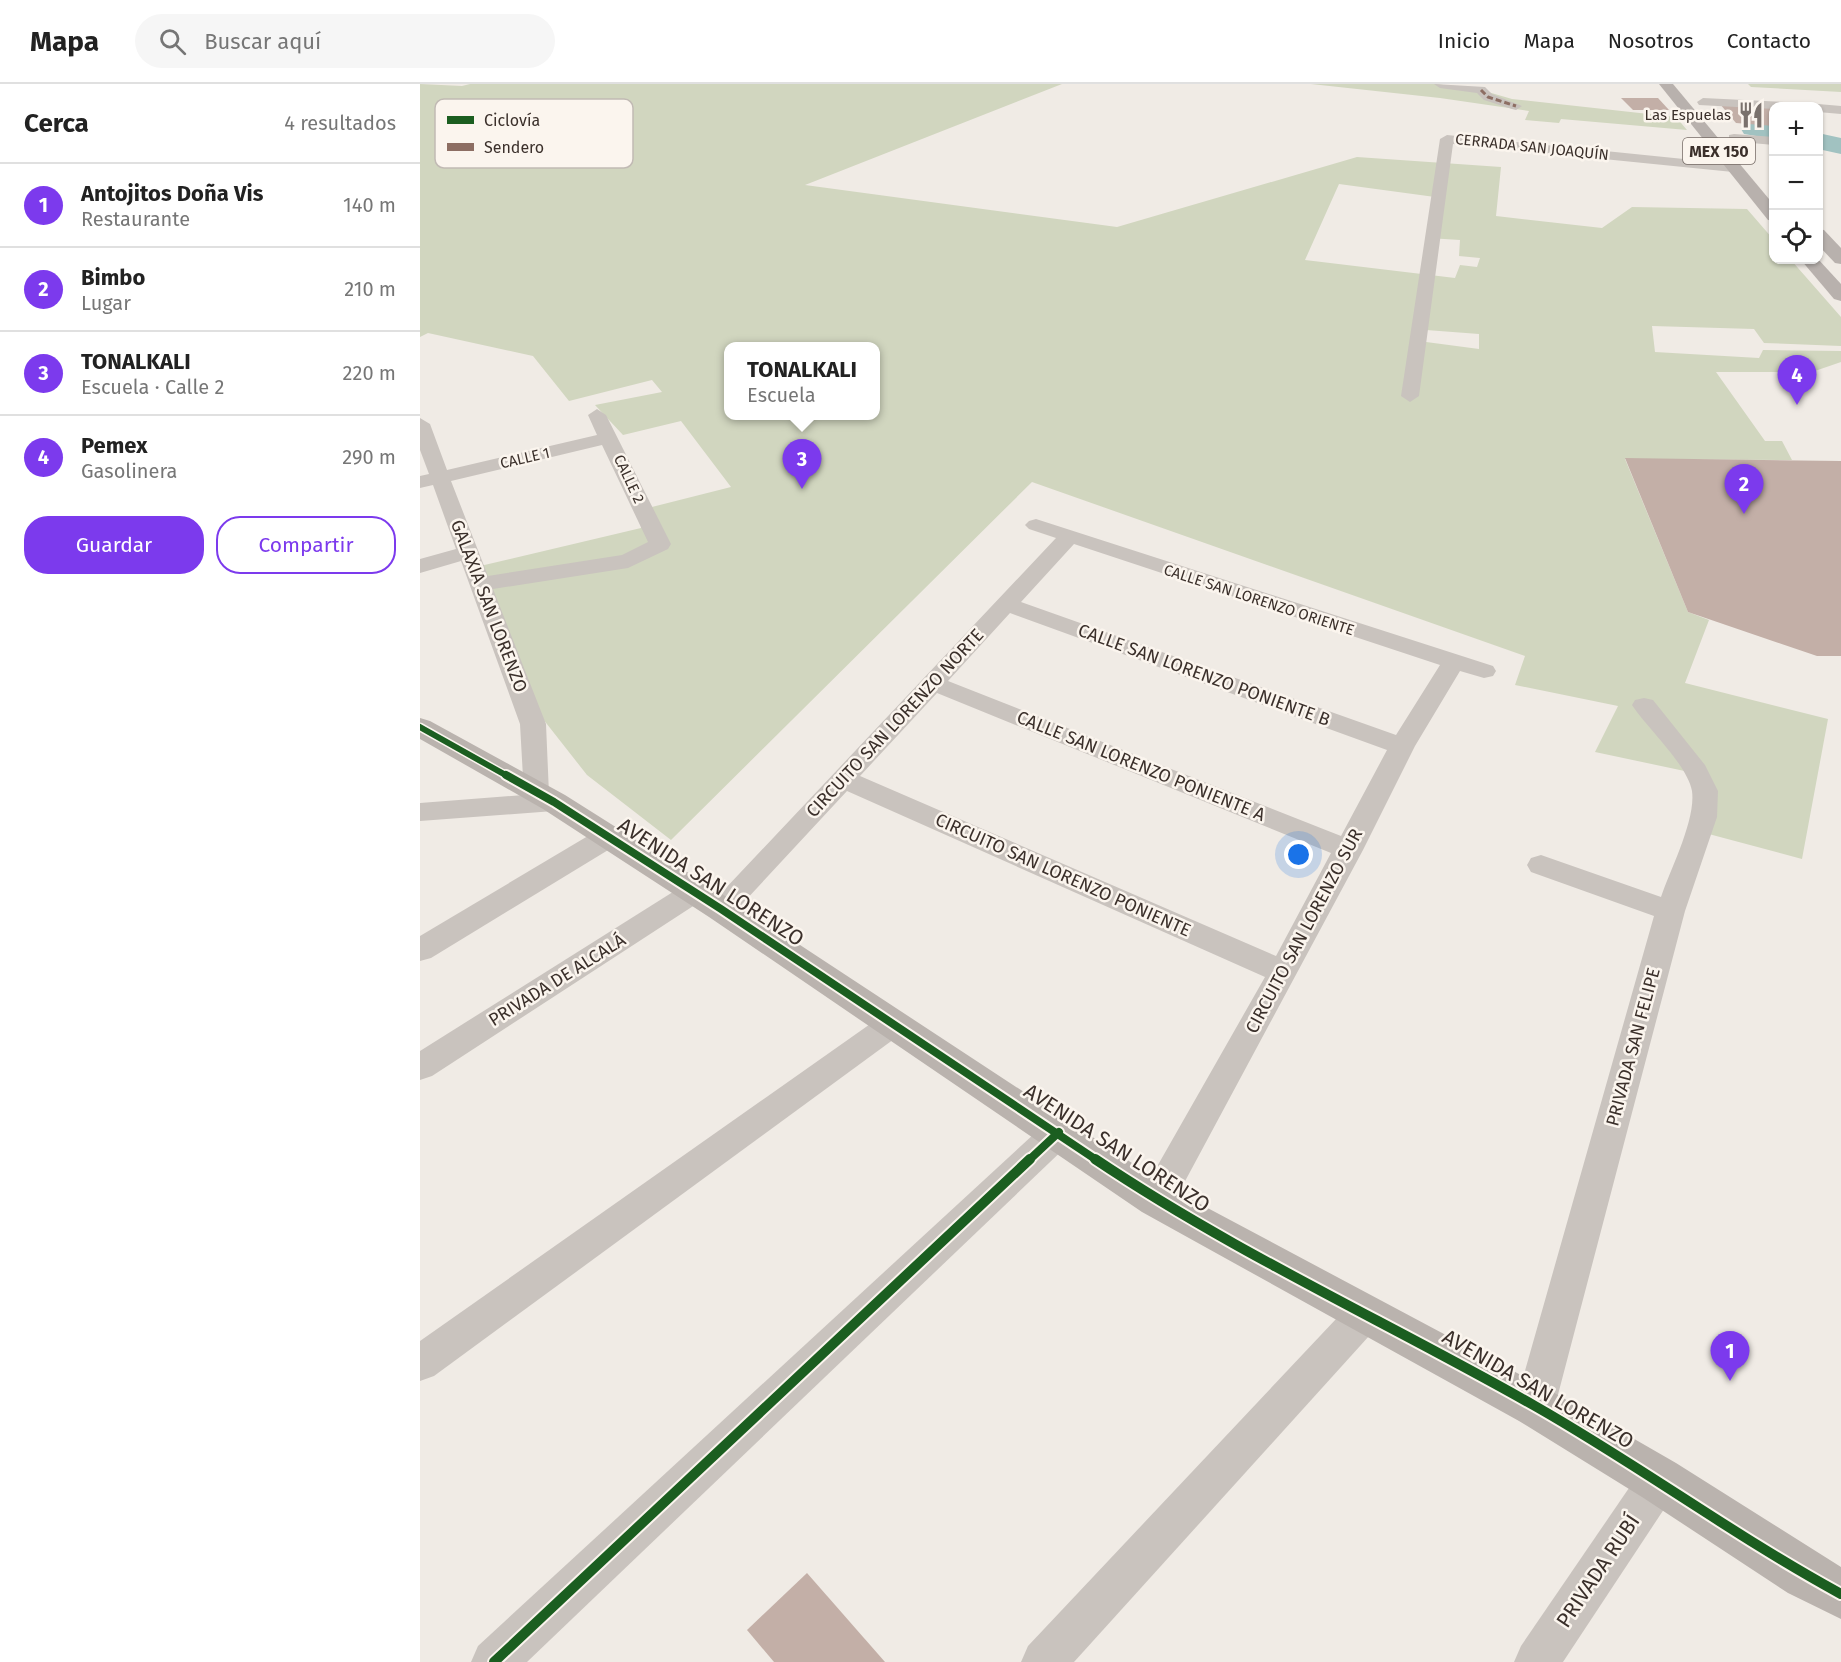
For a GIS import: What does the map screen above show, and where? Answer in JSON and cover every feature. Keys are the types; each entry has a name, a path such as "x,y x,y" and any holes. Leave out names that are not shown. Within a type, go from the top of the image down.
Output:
{"main road":[{"name":"MEX 150","path":"1666,84 1769,211"},
{"name":"MEX 150","path":"1692,90 1750,156"},
{"path":"1823,239 1841,259"},
{"path":"1814,264 1841,295"}],"street":[{"path":"1440,84 1481,90 1488,97 1516,106"},
{"path":"1703,102 1769,105"},
{"path":"1823,108 1841,110"},
{"path":"1726,129 1769,140"},
{"name":"CERRADA SAN JOAQUÍN","path":"1410,396 1447,139 1733,168"},
{"name":"CALLE 2","path":"480,584 628,561 660,543 597,415"},
{"name":"GALAXIA SAN LORENZO","path":"420,424 430,480 467,553 533,724 545,797"},
{"name":"CALLE 1","path":"430,480 609,438"},
{"name":"CALLE SAN LORENZO ORIENTE","path":"1036,525 1068,538 1453,663 1484,671"},
{"name":"CIRCUITO SAN LORENZO NORTE","path":"708,901 844,779 1068,538"},
{"path":"420,566 467,553"},
{"name":"CALLE SAN LORENZO PONIENTE B","path":"1006,604 1402,746"},
{"name":"CIRCUITO SAN LORENZO SUR","path":"1156,1200 1283,972 1402,746 1453,663"},
{"name":"CALLE SAN LORENZO PONIENTE A","path":"933,683 1348,850"},
{"name":"PRIVADA SAN FELIPE","path":"1535,1406 1670,911 1703,817 1705,791 1692,765 1644,705"},
{"name":"AVENIDA SAN LORENZO","path":"420,726 545,797 708,901 1059,1132 1156,1200 1535,1406 1659,1480 1806,1575 1841,1594"},
{"name":"CIRCUITO SAN LORENZO PONIENTE","path":"844,779 1283,972"},
{"path":"420,812 545,797"},
{"path":"420,950 608,837"},
{"path":"1541,865 1670,911"},
{"name":"PRIVADA DE ALCALÁ","path":"420,1067 708,901"},
{"path":"420,1363 894,1023"},
{"path":"494,1662 1059,1132"},
{"path":"1044,1662 1366,1313"},
{"name":"PRIVADA RUBÍ","path":"1537,1662 1659,1480"}],"green space":[{"path":"420,84 462,86 470,84 1062,84 805,185 1117,227 1357,157 1501,167 1496,216 1602,228 1632,207 1747,209 1769,234 1769,264 1795,264 1841,317 1841,346 1764,343 1754,329 1652,326 1655,352 1759,358 1763,350 1841,351 1841,362 1812,372 1716,372 1765,441 1782,441 1792,460 1625,459 1688,612 1709,620 1685,683 1828,719 1802,859 1690,829 1701,787 1694,773 1595,752 1618,706 1515,685 1525,656 1032,482 671,840 587,775 532,705 476,567 641,528 640,510 731,487 681,421 623,435 595,405 662,392 652,380 569,401 533,356 428,333 420,337","holes":["1339,184 1435,197 1428,238 1460,240 1459,256 1480,258 1477,267 1460,265 1455,278 1305,260","1413,329 1479,334 1479,349 1411,340"]},
{"path":"1311,84 1436,84 1481,90 1512,99 1676,117 1687,130 1561,119 1559,123 1525,120 1529,111 1440,98"},
{"path":"1748,84 1841,84 1841,92 1751,87"}],"building":[{"path":"1621,98 1658,98 1669,110 1633,110"},
{"name":"Las Espuelas","path":"1720,104 1769,107 1769,126 1736,123"},
{"path":"1625,458 1841,461 1841,656 1817,656 1688,612"},
{"path":"807,1573 885,1662 774,1662 747,1630"}],"waterway":[{"path":"1753,129 1769,131"},
{"path":"1823,142 1841,146"}],"marked path":[{"path":"1481,90 1488,97 1516,106"}],"cycle path":[{"path":"420,727 554,802 721,909 1156,1200 1535,1406 1659,1480 1806,1575 1841,1594"},
{"path":"494,1662 1059,1132"}],"place":[{"name":"Las Espuelas","path":"1751,115"},
{"name":"Pemex","path":"1797,405"},
{"name":"TONALKALI","path":"802,489"},
{"name":"Bimbo","path":"1744,514"},
{"name":"Antojitos Doña Vis","path":"1730,1381"}]}
